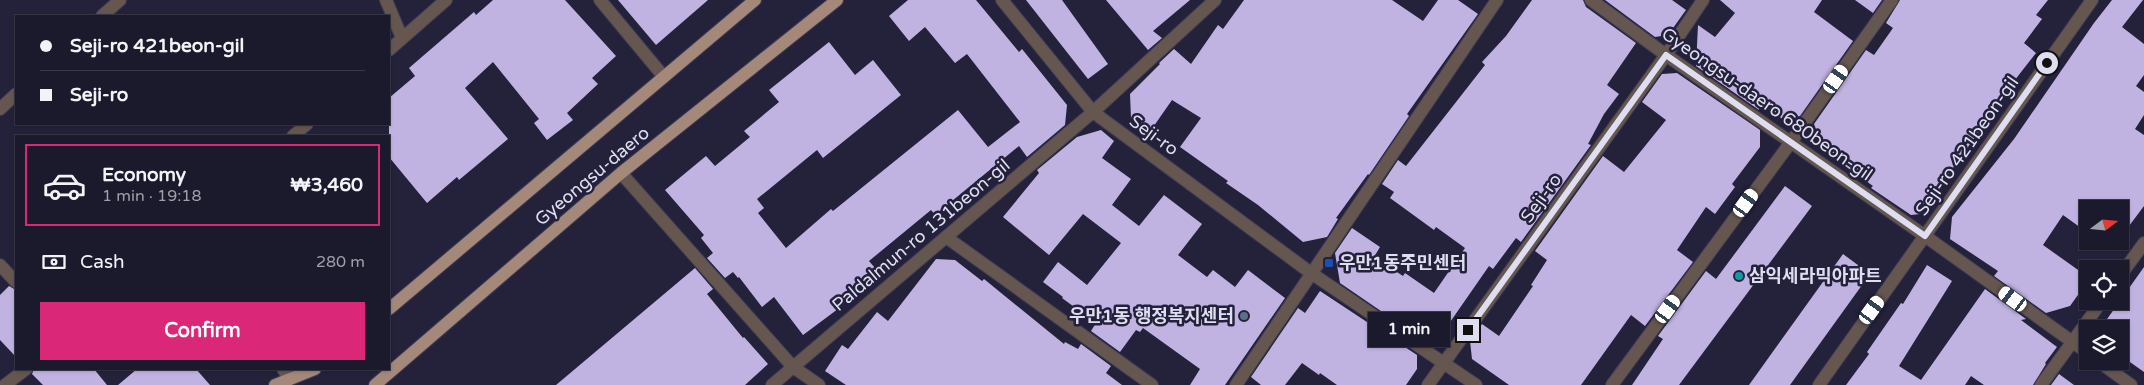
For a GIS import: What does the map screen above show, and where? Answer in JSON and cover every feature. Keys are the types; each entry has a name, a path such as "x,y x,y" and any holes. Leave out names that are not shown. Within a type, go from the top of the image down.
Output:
{"main road":[{"name":"Gyeongsu-daero","path":"390,308 755,0"},
{"name":"Gyeongsu-daero","path":"375,385 621,173 837,0"},
{"path":"275,385 286,374 309,370"},
{"path":"304,385 314,370"}],"street":[{"path":"103,15 120,0"},
{"path":"386,0 402,38"},
{"path":"390,49 446,0"},
{"path":"600,0 664,76"},
{"name":"Seji-ro","path":"1002,0 1092,112 1311,272 1476,385"},
{"name":"Paldalmun-ro 131beon-gil","path":"772,385 1092,112 1216,0"},
{"path":"1236,385 1497,0"},
{"name":"Gyeongsu-daero 680beon-gil","path":"1591,0 2079,347"},
{"name":"Seji-ro","path":"1444,362 1666,55 1703,0"},
{"path":"1612,385 1791,142 1892,0"},
{"name":"Seji-ro 421beon-gil","path":"1819,385 2092,0"},
{"path":"0,109 15,95"},
{"path":"294,135 306,125"},
{"path":"621,173 793,367 819,385"},
{"path":"946,237 1152,385"},
{"path":"2129,264 2144,244"},
{"path":"0,264 15,281"},
{"path":"2041,385 2095,310"},
{"path":"1428,385 1444,362"},
{"path":"5,385 25,370"},
{"path":"2110,370 2131,385"}],"building":[{"path":"493,0 565,0 616,56 592,78 598,84 567,113 573,120 547,140 534,123 539,119 493,62 465,88 508,139 459,180 457,177 427,203 390,158 390,97 415,76 409,68 474,12 476,15"},
{"path":"618,0 708,0 656,45"},
{"path":"908,0 976,0 1019,52 1022,49 1067,105 1065,125 1027,157 1019,146 935,215 931,210 869,261 875,268 837,299 842,306 803,335 774,297 762,307 733,272 725,278 707,258 713,253 701,238 704,235 665,190 706,156 715,166 750,137 744,131 779,102 769,90 829,42 855,75 873,60 901,95 823,158 817,150 757,199 764,208 758,213 786,248 831,209 833,211 958,110 988,147 1020,122 967,54 955,63 925,27 909,41 889,16"},
{"path":"1026,0 1062,0 1108,64 1088,79"},
{"path":"1106,0 1190,0 1153,31 1162,38 1148,50"},
{"path":"1244,0 1392,0 1423,21 1438,0 1458,0 1478,14 1407,114 1409,116 1369,175 1336,218 1338,219 1327,237 1303,242 1258,205 1226,183 1228,181 1180,147 1201,118 1172,100 1149,133 1131,118 1130,94 1159,63 1174,49 1191,64 1218,25 1223,29"},
{"path":"1532,0 1583,0 1586,7 1636,43 1607,85 1619,94 1604,114 1588,144 1591,145 1521,242 1516,238 1493,269 1489,266 1439,338 1416,323 1416,335 1340,283 1335,253 1352,228 1380,247 1374,257 1403,276 1405,273 1434,293 1465,248 1436,227 1434,230 1390,198 1394,192 1382,184 1398,160 1406,166 1485,65 1482,62 1506,36"},
{"path":"1605,0 1672,0 1686,10 1668,35 1655,37"},
{"path":"1720,0 1822,0 1814,12 1853,41 1800,116 1784,120 1758,102 1759,110 1696,66 1698,25 1715,37 1735,13"},
{"path":"1855,0 1882,0 1873,13"},
{"path":"1900,0 2048,0 2036,15 2042,19 2024,43 2036,53 1986,117 1988,119 1920,214 1911,215 1871,188 1873,186 1823,150 1814,124 1866,50 1874,55 1893,28 1886,23"},
{"path":"2112,0 2143,0 2122,27 2144,44 2144,75 2136,86 2144,92 2144,115 2135,129 2144,135 2144,206 2129,226 2129,200 2079,200 2079,227 2063,215 2043,245 2079,271 2079,294 2070,306 2046,313 1994,276 1998,271 1950,239 1952,217 2014,139"},
{"path":"1677,73 1760,130 1760,147 1732,184 1735,187 1715,214 1706,207 1677,250 1693,262 1645,326 1631,315 1581,385 1509,385 1472,359 1470,341 1482,324 1499,336 1533,286 1531,285 1547,260 1535,251 1603,156 1624,172 1666,120 1642,102 1662,74"},
{"path":"1101,130 1114,141 1102,158 1131,179 1112,205 1139,226 1164,195 1202,224 1178,255 1207,277 1213,270 1235,287 1248,270 1285,298 1225,385 1190,385 1200,369 1143,328 1140,332 1136,330 1120,352 1091,331 1096,323 1043,282 1058,262 1087,285 1121,243 1083,214 1049,255 1003,217 1039,173 1037,170 1077,137"},
{"name":"삼익세라믹아파트","path":"1785,186 1812,206 1679,385 1632,385 1663,339 1658,336 1706,271 1716,279"},
{"name":"삼익세라믹아파트","path":"1843,254 1870,274 1790,385 1749,385"},
{"path":"936,259 955,260 982,281 984,279 1064,344 1065,342 1078,349 1081,344 1111,366 1106,373 1122,385 846,385 825,371 842,345 848,349 877,312 888,321"},
{"path":"1927,265 1952,281 1899,366 1921,380 1985,289 2026,319 2021,320 2057,347 2045,363 2033,385 1984,385 1971,376 1965,385 1846,385 1869,354 1867,352 1901,303 1903,304"},
{"path":"2144,267 2144,372 2129,361 2129,320 2106,320 2113,310 2129,310 2129,288"},
{"path":"695,268 713,289 707,294 743,338 768,364 745,385 556,385"},
{"path":"9,286 15,289 15,356 0,340 0,295"},
{"path":"1320,291 1417,355 1417,369 1406,385 1337,385 1302,363 1285,385 1261,385 1251,377 1298,308 1305,313"},
{"path":"34,370 95,370 107,385 43,385 32,374"},
{"path":"136,370 197,370 210,385 118,385"},
{"path":"2059,374 2074,385 2051,385"}],"place":[{"name":"우만1동주민센터","path":"1329,263"},
{"name":"삼익세라믹아파트","path":"1739,276"},
{"name":"우만1동 행정복지센터","path":"1244,316"}],"route":[{"path":"1468,330 1666,55 1925,236 2047,63"}]}
